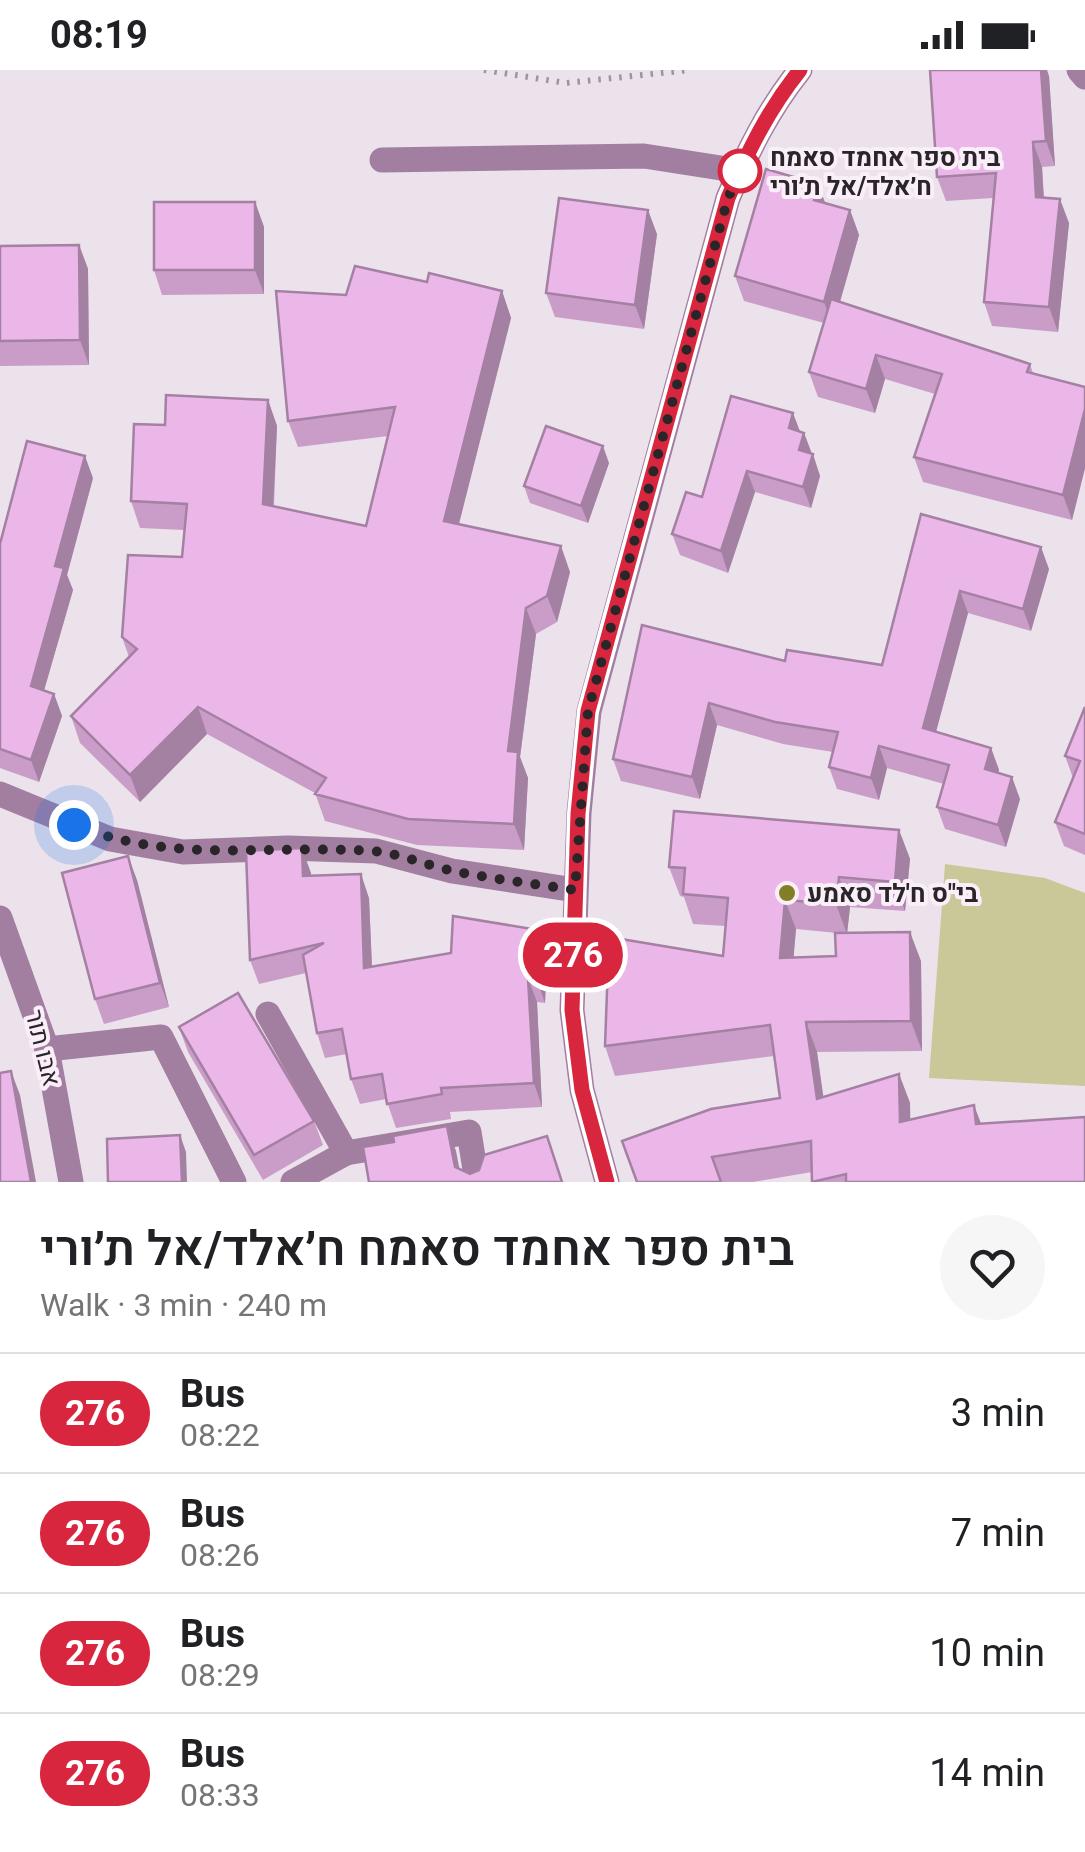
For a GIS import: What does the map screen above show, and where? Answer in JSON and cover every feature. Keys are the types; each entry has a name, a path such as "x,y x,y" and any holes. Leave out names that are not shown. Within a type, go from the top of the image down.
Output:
{"street":[{"path":"608,1182 582,1090 572,1010 575,890 588,711 728,198 752,140 800,70"},
{"path":"1078,70 1085,78"},
{"path":"382,160 644,156 740,171"},
{"path":"0,794 110,839 183,852 288,848 376,851 452,871 575,890"},
{"name":"אבו תור","path":"0,918 47,1049 71,1182"},
{"path":"268,1014 346,1153"},
{"path":"47,1049 161,1038 234,1182"},
{"path":"293,1182 346,1153 469,1132 477,1182"}],"path":[{"path":"484,70 566,84 690,70"}],"green space":[{"path":"945,864 1045,878 1085,893 1085,1086 929,1078"}],"building":[{"path":"930,70 1041,70 1046,141 1033,142 1036,197 1060,199 1049,307 984,302 996,173 937,177"},
{"path":"766,169 818,184 814,200 850,210 824,302 735,276"},
{"path":"559,198 648,210 635,305 546,293"},
{"path":"154,202 255,202 255,270 154,270"},
{"path":"79,245 80,340 0,341 0,246"},
{"path":"355,266 427,282 429,273 502,291 444,521 561,546 547,596 526,608 508,751 518,752 514,824 408,819 315,794 326,778 198,707 130,775 71,716 137,649 122,637 128,555 182,557 187,504 131,501 134,424 165,425 166,395 268,400 263,504 366,526 395,407 288,421 276,291 346,295"},
{"path":"831,299 1030,364 1027,372 1085,387 1085,409 1063,495 914,457 942,374 876,355 866,389 809,372"},
{"path":"731,396 793,413 789,428 804,433 799,450 813,454 803,487 747,471 721,551 672,534 686,492 702,497"},
{"path":"546,426 603,446 581,506 524,486"},
{"path":"27,441 85,456 55,566 64,568 31,686 54,694 31,760 0,749 0,544"},
{"path":"921,514 1041,547 1023,609 960,591 923,728 991,748 985,769 1012,777 998,825 937,807 949,765 879,746 871,778 829,767 838,732 775,722 709,703 692,777 613,759 642,625 785,661 787,650 882,665"},
{"path":"1085,707 1085,834 1055,822 1080,761 1065,756"},
{"path":"674,811 899,830 895,882 839,877 836,904 785,900 780,958 836,956 835,933 910,932 911,1021 806,1022 817,1099 899,1074 900,1122 974,1105 976,1124 1085,1117 1085,1182 846,1182 846,1174 812,1182 811,1141 712,1157 721,1182 637,1182 622,1141 711,1109 780,1098 770,1025 605,1046 609,937 723,956 728,898 683,894 685,868 669,867"},
{"path":"302,848 303,876 361,874 364,968 451,953 453,916 538,930 536,978 528,978 534,1083 441,1088 442,1094 387,1104 382,1074 351,1079 342,1029 317,1033 303,955 324,943 250,960 246,851"},
{"path":"128,856 160,983 95,999 62,873"},
{"path":"238,993 314,1121 254,1155 179,1027"},
{"path":"11,1071 31,1182 0,1182 0,1073"},
{"path":"447,1126 455,1167 470,1174 479,1170 484,1155 547,1136 562,1182 369,1182 363,1147 394,1142 393,1136"},
{"path":"180,1135 182,1182 108,1182 107,1139"}],"bus line":[{"name":"276","path":"607,1182 582,1090 572,1010 578,814 588,711 728,198 752,140 800,70"}],"place":[{"name":"בית ספר אחמד סאמח ח׳אלד/אל ת׳ורי","path":"740,171"},
{"name":"בי\"ס ח'לד סאמע","path":"787,893"}],"route":[{"path":"74,825 110,839 183,852 288,848 376,851 452,871 575,890 588,711 728,198 740,171"}]}
